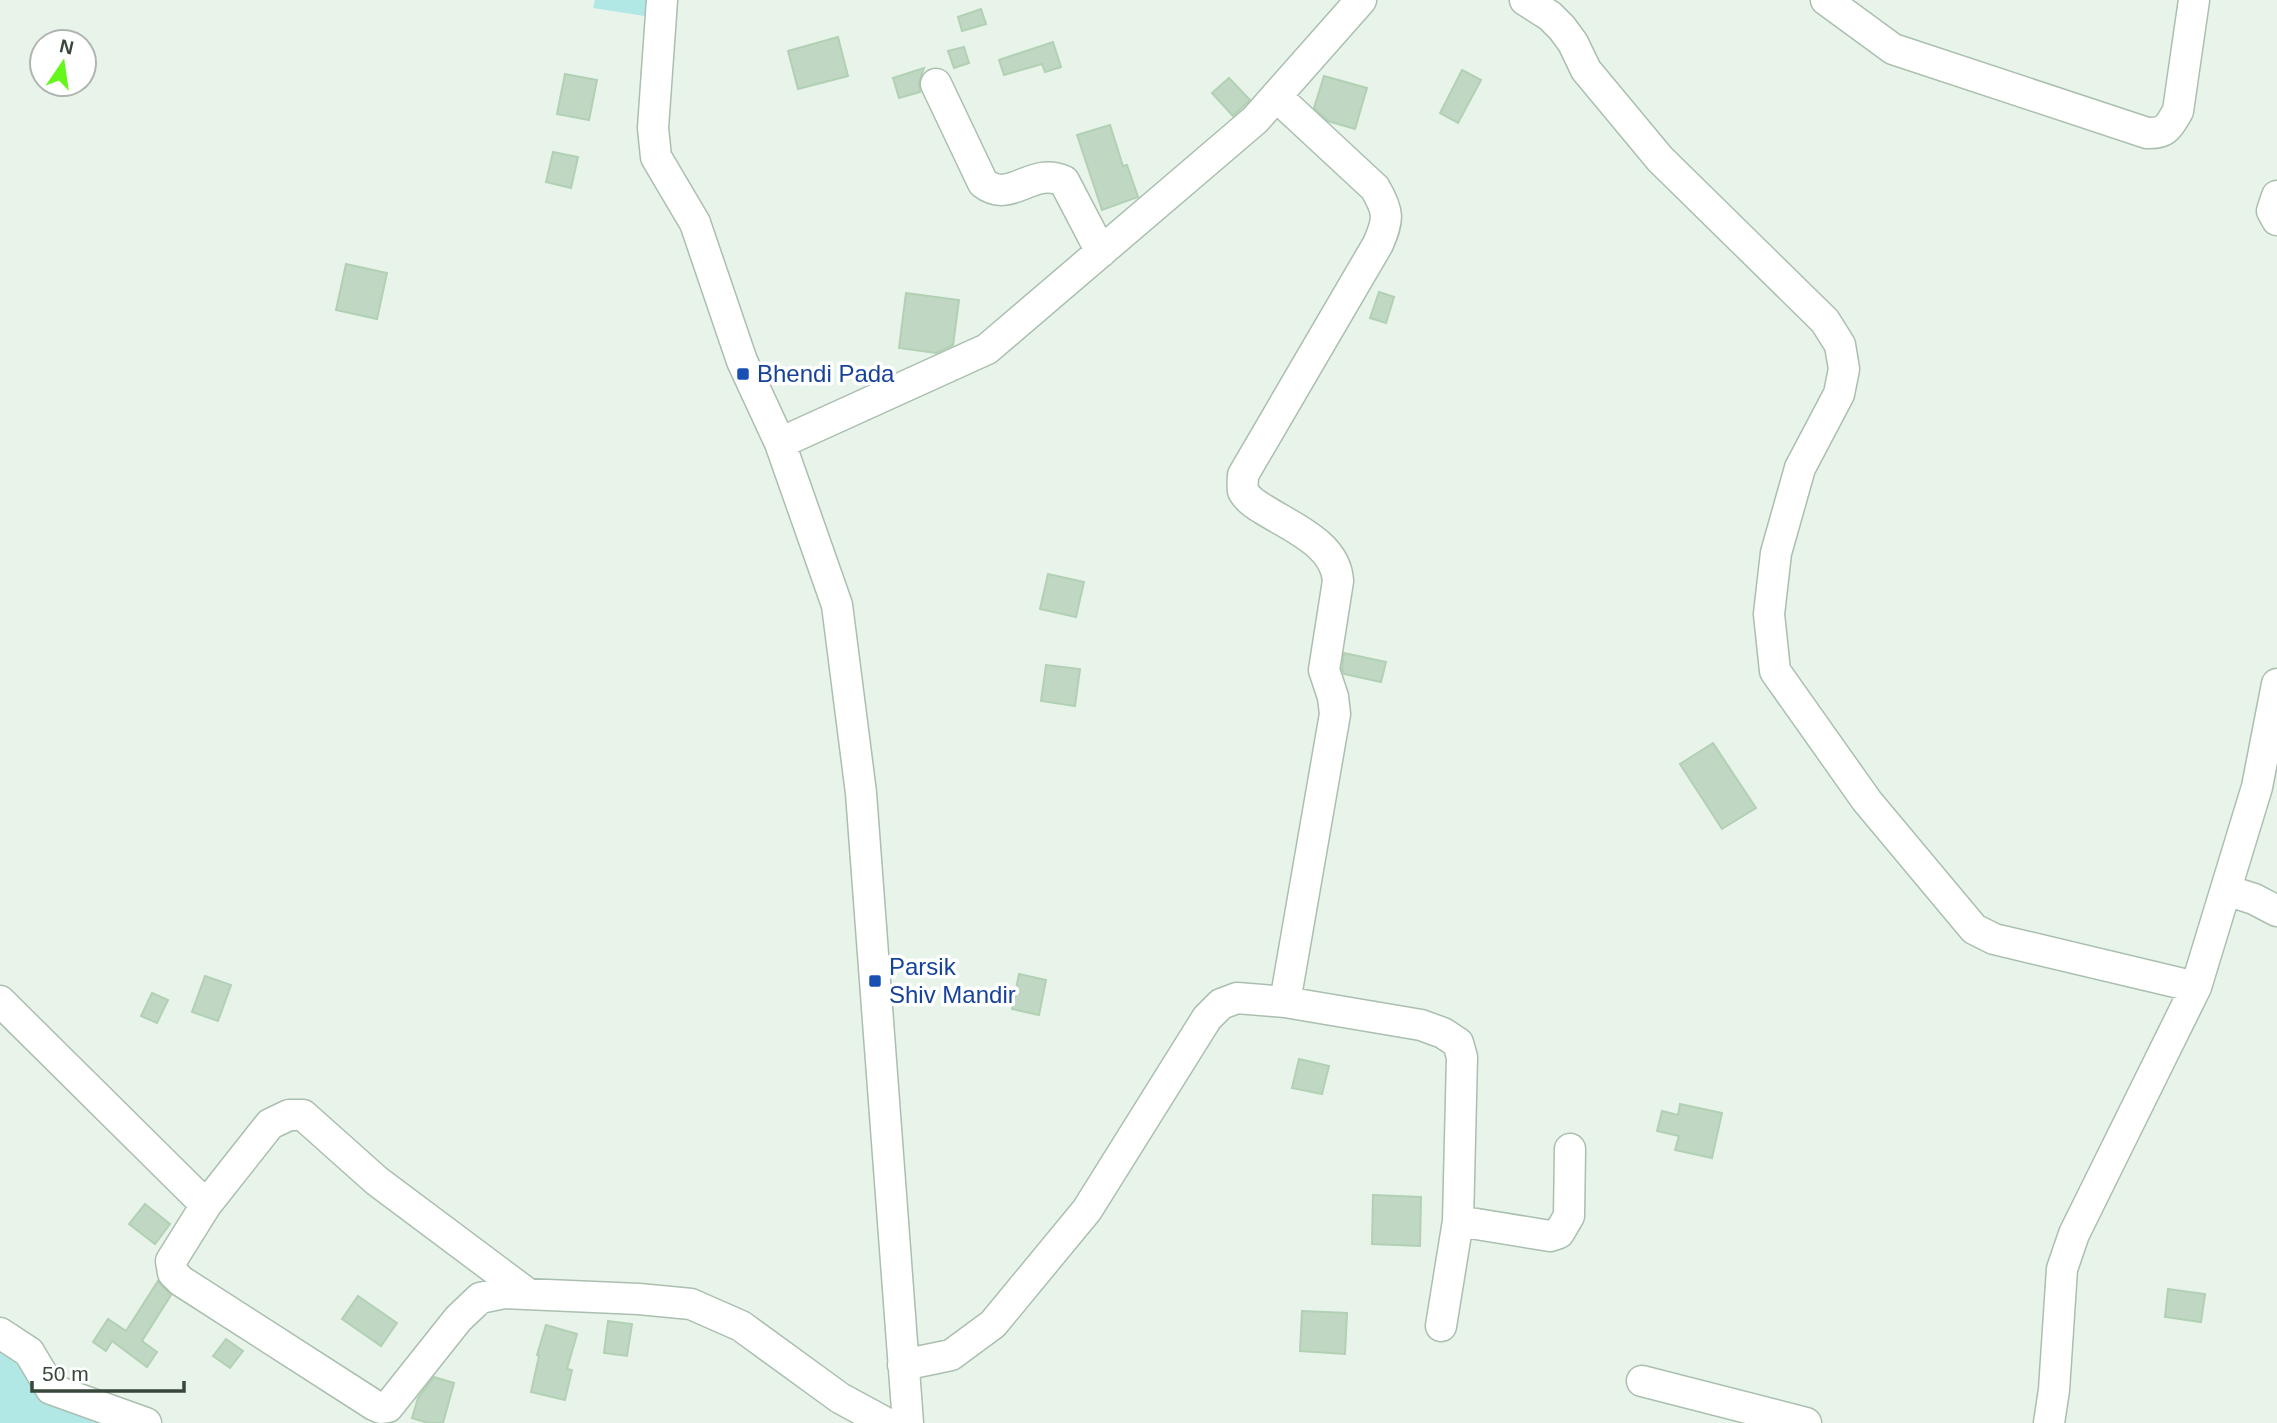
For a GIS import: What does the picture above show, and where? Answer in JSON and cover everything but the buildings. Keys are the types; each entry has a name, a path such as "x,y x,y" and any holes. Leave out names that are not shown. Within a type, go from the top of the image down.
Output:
{"street":[{"path":"662,0 654,88 653,128 656,157 695,223 742,361 780,443 837,606 861,793 908,1423"},
{"path":"780,443 987,349 1255,120 1361,0"},
{"path":"1525,0 1550,16 1562,28 1573,43 1586,70 1660,159 1825,321 1840,345 1844,369 1839,394 1800,468 1776,552 1769,614 1775,671 1867,801 1974,929 1994,939 2196,987"},
{"path":"1826,0 1893,49 2147,133 2160,133 2169,126 2178,111 2194,0"},
{"path":"936,84 983,183 997,191 1043,176 1054,176 1065,181 1101,251"},
{"path":"1276,96 1375,188 1387,208 1386,225 1378,244 1243,475 1243,491 1252,502 1321,547 1332,557 1337,568 1338,581 1324,670 1334,697 1335,714 1285,1002"},
{"path":"2277,196 2272,211 2277,220"},
{"path":"2049,1423 2054,1390 2062,1269 2102,1174 2196,987 2257,787 2277,684"},
{"path":"2226,890 2254,899 2277,911"},
{"path":"904,1365 951,1355 993,1324 1087,1210 1207,1018 1221,1004 1237,998 1285,1002 1421,1025 1443,1032 1458,1043 1462,1056 1458,1221 1441,1326"},
{"path":"0,1001 206,1205"},
{"path":"527,1294 377,1181 303,1115 289,1115 270,1124 206,1205 171,1262 173,1273 181,1280 383,1416 458,1319 480,1298 503,1293 691,1304 741,1326 840,1398 886,1423"},
{"path":"1458,1221 1550,1236 1559,1233 1569,1216 1570,1149"},
{"path":"0,1333 29,1352 51,1389 146,1423"},
{"path":"1642,1381 1806,1423"}],"shaded area":[{"path":"595,0 653,0 651,17 593,8"},
{"path":"0,1347 6,1350 31,1382 108,1423 0,1423"}],"place":[{"name":"Bhendi Pada","path":"743,374"},
{"name":"Parsik Shiv Mandir","path":"875,981"}]}
